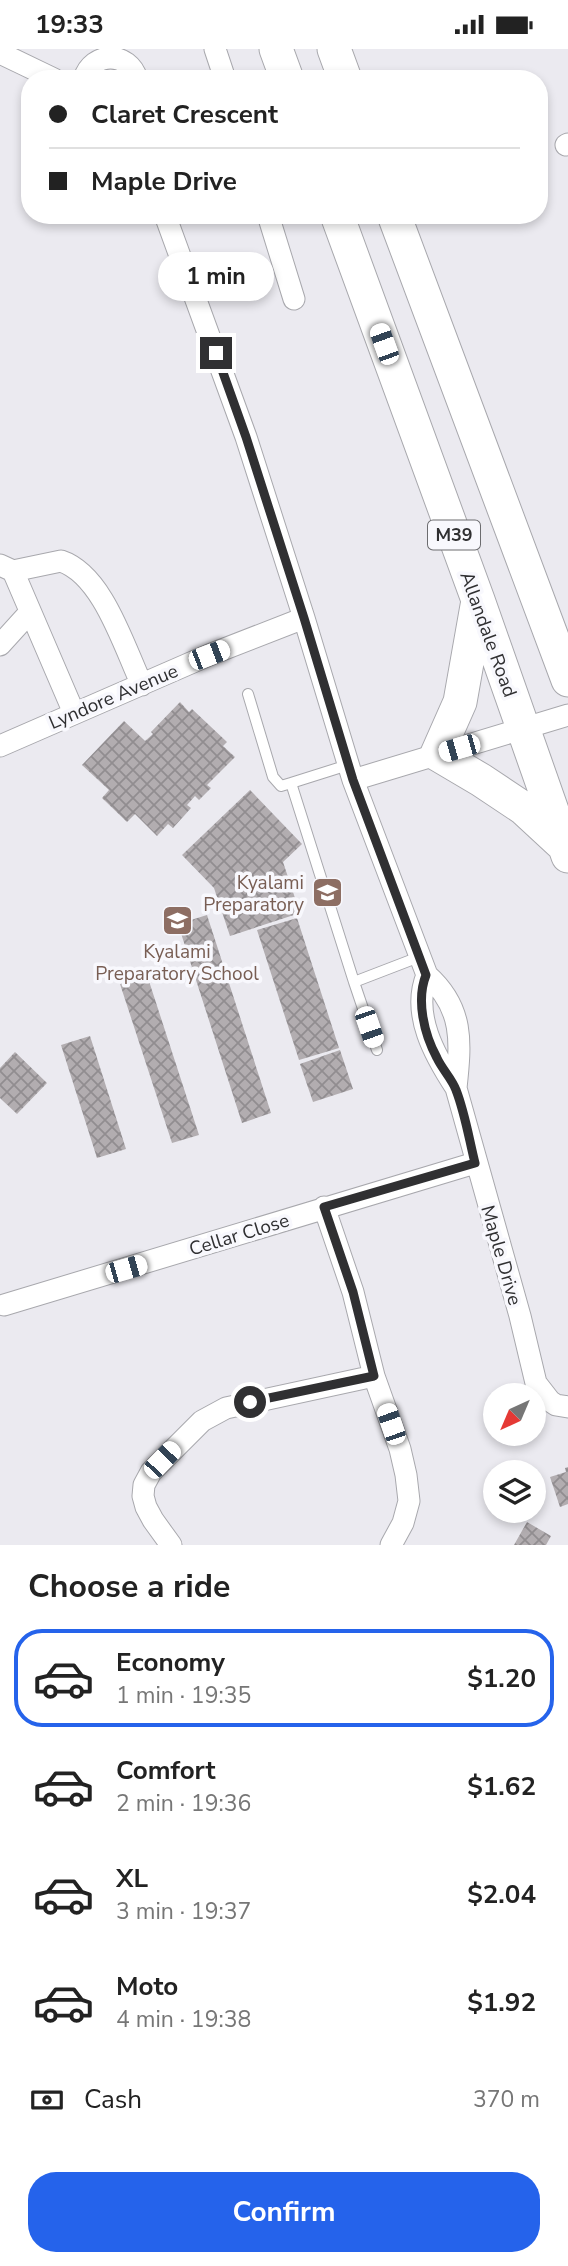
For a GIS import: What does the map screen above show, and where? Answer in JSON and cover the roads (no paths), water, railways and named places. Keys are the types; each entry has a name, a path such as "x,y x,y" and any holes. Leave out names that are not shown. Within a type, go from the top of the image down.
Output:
{"main road":[{"path":"276,49 284,70"},
{"path":"334,49 342,70"},
{"name":"Allandale Road","path":"340,224 478,600 566,851"},
{"name":"M39","path":"397,224 568,680"},
{"path":"478,600 460,702 437,754 523,808 566,851"}],"street":[{"path":"215,49 222,70"},
{"path":"0,54 35,70"},
{"path":"94,54 124,60 133,70"},
{"name":"Maple Drive","path":"168,224 246,437 351,773 423,966 447,997 458,1026 460,1051 456,1088"},
{"path":"271,224 294,299"},
{"path":"74,713 30,612 7,568 61,561 87,577 106,607 142,685"},
{"path":"0,645 30,612"},
{"name":"Lyndore Avenue","path":"0,746 209,655 304,618"},
{"path":"351,773 437,754 568,715"},
{"name":"Maple Drive","path":"423,966 421,1004 425,1026 435,1056 456,1088 475,1163 508,1270 536,1383 550,1401 568,1407"},
{"name":"Cellar Close","path":"4,1305 475,1163"},
{"path":"324,1207 353,1292 374,1376 400,1448 408,1488 409,1501 403,1523 391,1545"},
{"path":"172,1545 152,1520 143,1496 144,1485 152,1472 202,1421 226,1408 374,1376"}],"lane":[{"path":"248,694 275,782 281,786 351,773"},
{"path":"291,783 377,1050"},
{"path":"354,982 423,966"}],"place":[{"name":"Kyalami Preparatory","path":"327,893"},
{"name":"Kyalami Preparatory School","path":"177,920"}]}
